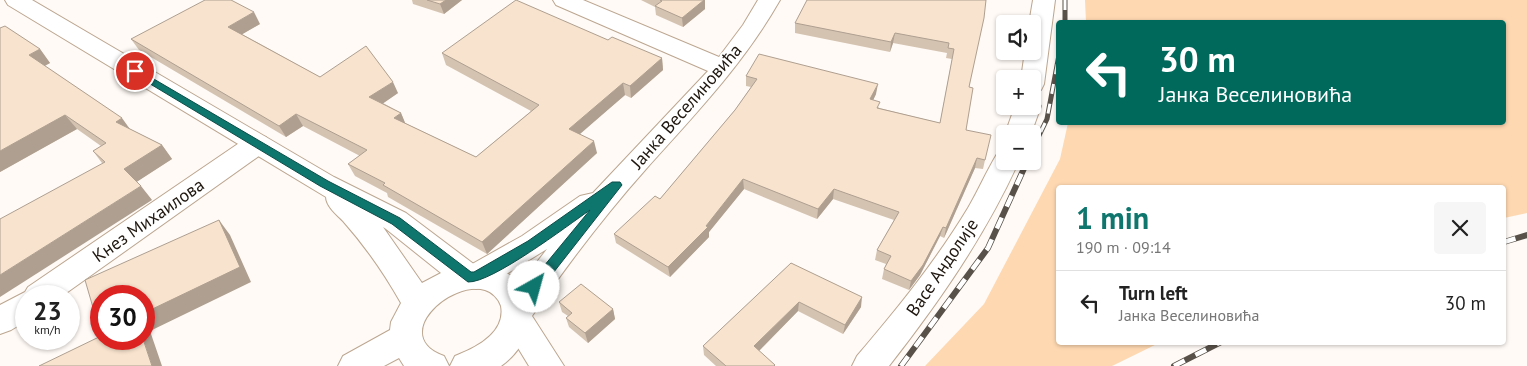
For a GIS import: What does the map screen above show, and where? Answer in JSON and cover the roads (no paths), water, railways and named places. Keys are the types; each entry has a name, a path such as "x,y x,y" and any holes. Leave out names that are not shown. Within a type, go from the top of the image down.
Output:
{"street":[{"path":"16,0 324,184 396,221 472,277 497,281 507,288 515,298 518,315 547,366"},
{"path":"564,0 723,68"},
{"name":"Јанка Веселиновића","path":"467,366 482,361 498,349 511,335 518,315 616,185 694,103 723,68 758,21 769,0"},
{"path":"1034,70 1044,0"},
{"name":"Кнез Михаилова","path":"55,285 257,144"},
{"name":"Васе Андолије","path":"869,366 919,305 972,225 1001,170"},
{"path":"324,184 372,234 398,270 418,304 411,314 406,337 409,349 417,359 432,366"},
{"name":"Јанка Веселиновића","path":"418,304 435,289 451,281 472,277 532,244 616,185"},
{"path":"0,321 15,312"},
{"path":"355,366 406,337"}],"railway":[{"path":"1065,0 1065,20"},
{"path":"1041,131 1047,119 1056,71"},
{"path":"901,366 988,248 1023,170"},
{"path":"1506,241 1527,235"},
{"path":"1174,366 1215,345"}]}
